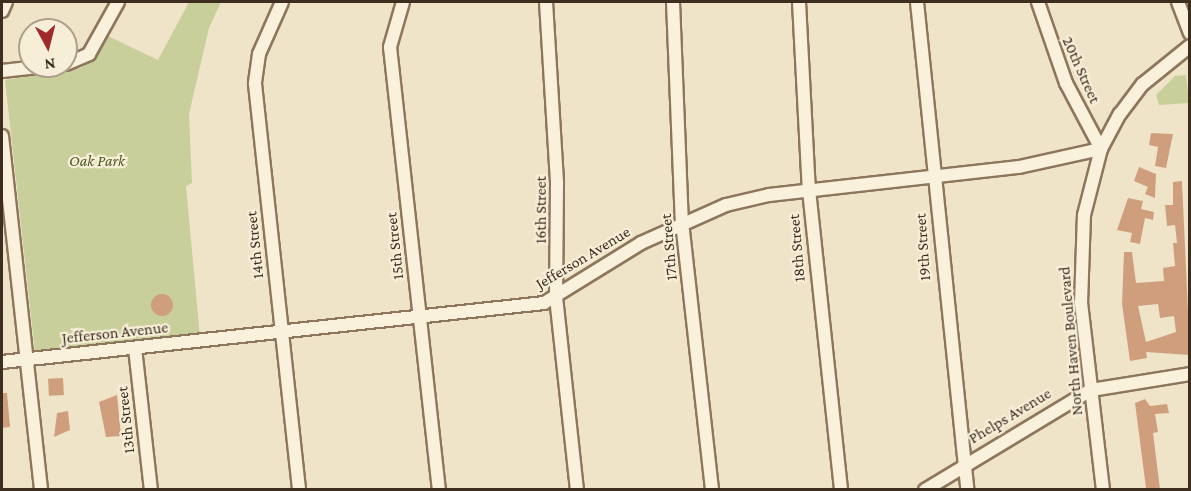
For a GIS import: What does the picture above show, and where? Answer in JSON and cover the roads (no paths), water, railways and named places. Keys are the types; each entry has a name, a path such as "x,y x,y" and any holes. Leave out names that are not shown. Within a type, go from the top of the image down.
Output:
{"street":[{"path":"2,11 6,2"},
{"path":"78,58 92,50 118,2"},
{"name":"14th Street","path":"282,2 259,54 255,84 299,489"},
{"name":"15th Street","path":"403,2 390,47 439,489"},
{"name":"16th Street","path":"546,2 557,172 556,297 576,489"},
{"name":"17th Street","path":"673,2 682,222 712,489"},
{"name":"18th Street","path":"799,2 809,190 841,489"},
{"name":"19th Street","path":"918,2 936,176 944,304 967,489"},
{"name":"20th Street","path":"1038,2 1066,83 1101,149"},
{"path":"1178,2 1190,33"},
{"name":"North Haven Boulevard","path":"1103,489 1091,390 1080,245 1101,149 1132,96 1190,46"},
{"path":"2,71 18,69"},
{"path":"2,136 41,489"},
{"name":"Jefferson Avenue","path":"2,362 522,306 556,297 682,222 748,199 1019,167 1101,149"},
{"name":"13th Street","path":"135,348 151,489"},
{"name":"Phelps Avenue","path":"925,489 1091,390 1190,374"}],"park label":[{"name":"Oak Park","path":"97,161"}]}
